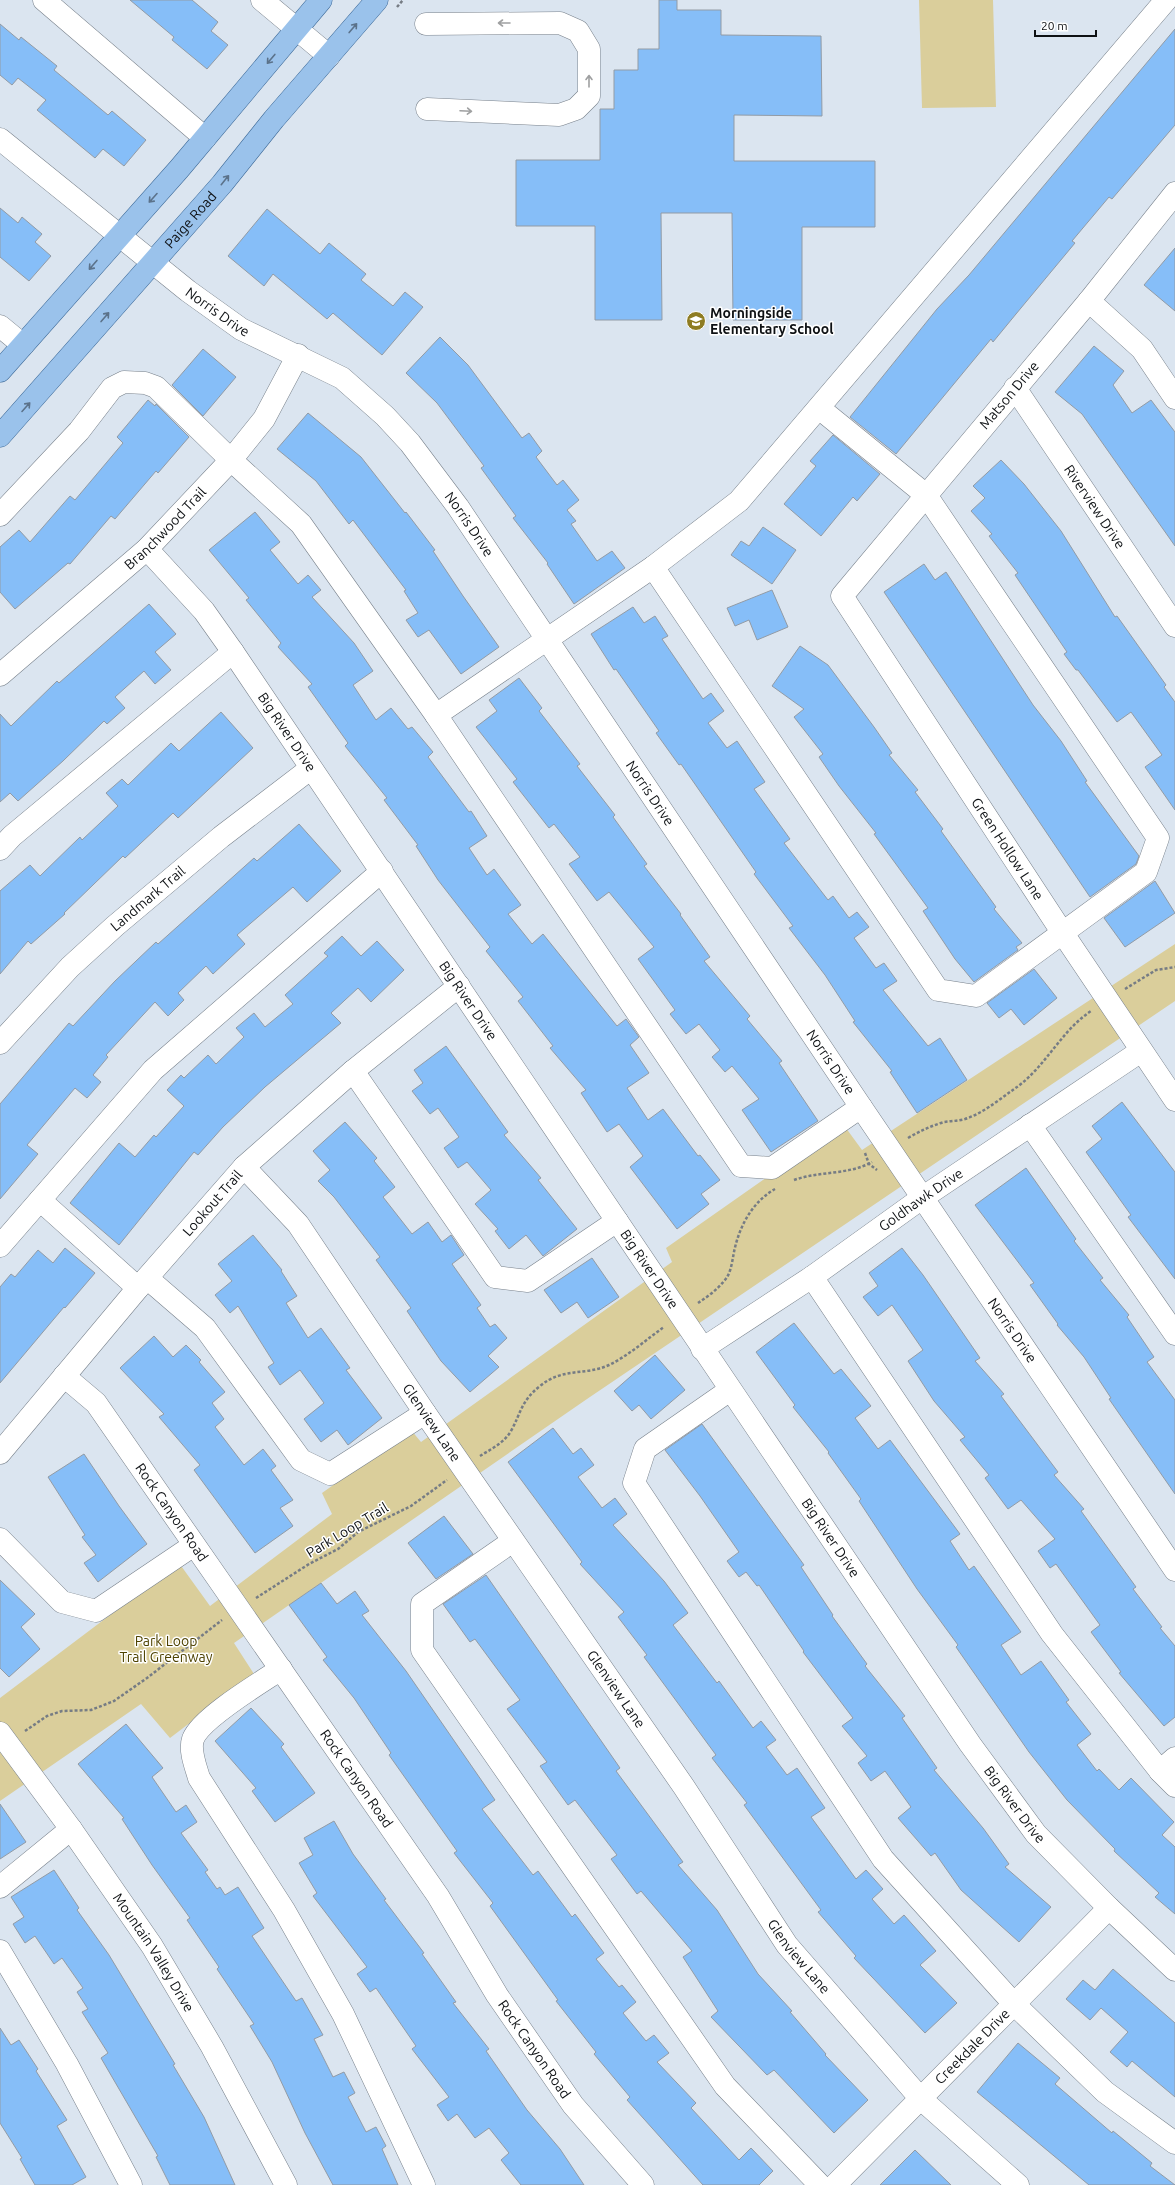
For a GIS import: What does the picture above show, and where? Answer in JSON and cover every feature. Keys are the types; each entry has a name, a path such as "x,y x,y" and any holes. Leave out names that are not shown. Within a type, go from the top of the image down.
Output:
{"main road":[{"path":"0,371 205,138 321,0"},
{"name":"Paige Road","path":"0,436 154,263 376,0"}],"street":[{"path":"44,0 205,138"},
{"path":"262,0 329,56"},
{"path":"436,714 546,638 653,567 739,501 1166,0"},
{"path":"426,24 560,23 578,31 589,49 589,96 576,109 559,115 427,109"},
{"name":"Norris Drive","path":"0,139 188,291 241,329 298,355 342,378 386,416 410,443 458,507 860,1107 1175,1570"},
{"name":"Matson Drive","path":"842,596 1089,301 1174,195"},
{"path":"1089,301 1142,349 1175,398"},
{"path":"0,326 23,345"},
{"name":"Branchwood Trail","path":"0,675 147,549 230,460 264,419 298,355"},
{"path":"0,516 79,431 112,388 124,382 145,383 156,387 230,460 301,524 436,714 741,1166 772,1168 860,1107"},
{"name":"Riverview Drive","path":"1015,388 1175,626"},
{"path":"653,567 938,990 976,996 1146,872 1158,838 926,495 819,408"},
{"name":"Big River Drive","path":"147,549 204,611 233,652 310,769 382,871 702,1349 970,1744 1036,1834 1109,1908 1175,1970"},
{"name":"Green Hollow Lane","path":"842,596 1062,932 1175,1100"},
{"path":"0,849 12,836 233,652"},
{"name":"Landmark Trail","path":"0,1043 70,967 115,926 221,837 310,769"},
{"path":"0,1246 153,1070 382,871"},
{"name":"Lookout Trail","path":"0,1453 143,1283 244,1167 353,1071 459,986"},
{"name":"Goldhawk Drive","path":"702,1349 812,1277 922,1198 1141,1050"},
{"path":"353,1071 494,1277 528,1281 617,1221"},
{"path":"1030,1125 1175,1334"},
{"name":"Glenview Lane","path":"244,1167 298,1224 425,1413 684,1787 787,1945 921,2099 1018,2185"},
{"path":"40,1200 143,1283 205,1328 301,1460 330,1474 425,1413"},
{"path":"812,1277 1052,1634 1170,1772"},
{"name":"Rock Canyon Road","path":"64,1376 96,1403 438,1896 497,1995 573,2105 643,2185"},
{"path":"730,1390 645,1449 634,1483 883,1859 1014,2004 1104,2092 1175,2143"},
{"path":"0,1539 62,1602 96,1611 194,1545"},
{"path":"513,1541 422,1604 422,1650 725,2086 820,2185"},
{"path":"281,1669 206,1721 193,1739 192,1754 199,1778 284,1910 343,2014 424,2185"},
{"name":"Mountain Valley Drive","path":"10,1733 71,1829 152,1946 212,2046 286,2185"},
{"path":"0,1887 71,1829"},
{"name":"Creekdale Drive","path":"835,2185 1109,1908"},
{"path":"0,1951 67,2064 131,2185"}],"path":[{"path":"1120,992 1156,970 1175,967"},
{"path":"906,1140 924,1128 945,1122 964,1119 977,1114 1001,1098 1035,1071 1069,1029 1096,1008"},
{"path":"789,1182 821,1173 860,1168 873,1161"},
{"path":"693,1306 724,1281 729,1272 736,1240 744,1221 756,1205 778,1188"},
{"path":"476,1459 503,1441 510,1431 518,1412 527,1399 540,1385 568,1372 592,1370 609,1365 670,1323"},
{"name":"Park Loop Trail","path":"251,1601 309,1564 338,1549 358,1532 410,1506 454,1476"},
{"path":"10,1733 47,1716 62,1711 90,1710 114,1701 147,1678 205,1632 228,1616"}],"green space":[{"path":"919,0 993,0 996,107 922,108"},
{"name":"Park Loop Trail Greenway","path":"1175,944 1175,1001 587,1399 234,1643 254,1674 170,1738 141,1704 0,1801 0,1698 179,1563 210,1606 332,1514 322,1493 411,1430 421,1442 672,1262 666,1248 843,1124 862,1150"}],"building":[{"path":"130,0 192,0 218,22 211,31 228,45 207,69 172,40 174,37"},
{"path":"659,0 677,0 677,10 721,10 721,35 821,36 822,116 734,115 734,161 875,161 875,227 802,227 802,320 733,320 732,213 661,213 662,320 595,320 595,226 516,226 516,160 600,160 600,109 614,109 614,70 638,70 638,49 659,49"},
{"path":"0,24 19,40 21,37 57,66 54,70 108,115 112,111 146,140 124,166 103,149 95,158 37,110 46,100 18,78 12,85 0,75"},
{"path":"1175,29 1175,125 1112,199 1109,197 1072,241 1075,243 993,342 991,339 896,454 850,417 937,309 969,275"},
{"path":"0,208 18,223 22,217 42,234 35,242 51,256 29,281 0,257"},
{"path":"267,209 320,254 329,243 366,274 361,280 393,306 405,292 423,307 382,355 333,313 327,319 273,274 264,286 228,256"},
{"path":"1175,248 1175,311 1144,285"},
{"path":"440,337 468,365 522,438 529,433 542,451 536,457 557,485 563,480 579,500 567,510 576,521 571,524 597,561 612,551 625,568 574,604 547,564 548,563 513,518 516,516 481,468 484,466 437,403 406,373"},
{"path":"1094,346 1124,371 1113,385 1132,413 1151,400 1175,432 1175,546 1082,414 1055,392"},
{"path":"203,349 236,377 203,416 172,385"},
{"path":"148,400 155,406 156,404 189,437 158,473 156,471 115,519 111,516 70,564 68,563 15,609 0,592 0,547 19,530 30,542 70,496 75,500 123,443 117,437"},
{"path":"308,413 361,457 405,513 406,512 435,550 433,551 499,647 461,674 429,630 418,637 406,620 418,613 404,591 406,590 353,520 349,524 316,481 277,449"},
{"path":"833,435 880,474 857,501 853,497 821,536 784,504 816,466 810,461"},
{"path":"1001,460 1024,484 1061,531 1115,617 1117,616 1166,685 1164,687 1175,702 1175,810 1145,767 1162,755 1131,712 1117,722 1078,670 1076,670 1064,654 1067,652 1015,575 1018,573 989,536 992,534 971,511 985,498 973,486"},
{"path":"255,512 280,542 270,550 298,584 308,575 321,590 312,597 354,643 373,671 353,685 376,720 391,708 408,729 412,727 433,752 428,757 469,812 471,811 487,836 469,848 487,875 494,869 521,905 508,914 532,944 543,934 617,1026 626,1019 639,1037 630,1045 649,1073 627,1088 648,1120 663,1109 698,1156 700,1155 720,1180 701,1194 709,1204 677,1229 630,1167 643,1156 619,1124 607,1132 581,1093 586,1090 550,1048 553,1046 518,1001 523,997 486,951 490,947 438,880 416,846 418,845 384,800 387,798 345,746 348,743 308,687 312,684 278,647 281,643 246,600 249,598 209,550"},
{"path":"763,527 796,550 772,584 731,555 741,541 749,546"},
{"path":"924,564 935,580 946,572 1033,705 1061,741 1087,781 1085,782 1139,856 1136,864 1090,897 884,592"},
{"path":"772,590 788,627 757,640 749,620 735,626 727,608"},
{"path":"149,604 176,634 155,652 171,670 155,684 144,671 115,697 125,708 107,724 104,721 63,761 18,801 10,793 0,802 0,714 11,726 57,681 59,683"},
{"path":"633,607 644,623 655,616 668,636 662,639 703,699 711,693 724,711 708,723 727,748 737,741 765,782 754,789 790,839 784,843 828,900 833,896 849,918 857,912 869,927 854,938 876,968 884,963 897,981 883,990 928,1046 940,1038 967,1080 917,1113 890,1072 892,1071 853,1022 855,1021 825,975 789,928 793,926 754,874 756,872 681,764 679,765 656,733 659,731 616,669 614,670 591,634"},
{"path":"800,646 828,665 892,753 889,755 918,790 915,792 943,829 941,831 996,907 994,909 1022,943 1016,947 1018,950 974,982 955,959 923,911 928,908 874,834 876,833 839,786 819,757 823,754 794,717 804,709 772,686"},
{"path":"519,678 542,708 539,711 580,764 577,766 615,815 613,817 647,864 644,866 681,914 680,915 710,957 704,961 750,1016 747,1019 782,1061 779,1063 818,1121 771,1152 742,1110 759,1099 732,1066 725,1072 712,1057 720,1050 699,1024 686,1034 670,1014 675,1010 638,959 654,947 609,892 597,901 569,864 580,857 554,824 549,828 513,782 517,779 476,727 497,711 489,700"},
{"path":"221,712 253,748 178,818 173,813 125,858 123,856 64,913 65,914 31,944 28,941 0,974 0,891 30,865 40,876 80,837 82,840 118,806 106,793 122,779 128,785 171,743 179,751"},
{"path":"299,824 341,871 307,902 293,887 237,935 245,944 213,974 206,966 178,993 184,1000 168,1016 155,1002 106,1055 108,1057 93,1075 101,1082 87,1098 75,1088 27,1145 38,1154 0,1199 0,1104 69,1023 73,1026 115,981 156,942 158,944 254,858 257,861"},
{"path":"1155,881 1175,913 1125,947 1104,918"},
{"path":"342,936 361,956 377,941 404,970 371,1002 358,988 331,1013 341,1023 265,1087 223,1127 198,1155 194,1152 119,1245 70,1203 119,1143 135,1157 154,1135 156,1137 184,1106 167,1090 181,1075 184,1078 208,1055 216,1064 244,1037 236,1028 254,1013 265,1027 293,1004 285,995 328,956 324,953"},
{"path":"1034,969 1057,998 1024,1025 1011,1009 999,1018 987,1003"},
{"path":"446,1046 508,1132 504,1135 541,1178 538,1180 577,1229 543,1256 526,1235 509,1249 495,1231 498,1229 475,1204 491,1190 467,1162 458,1168 444,1148 459,1137 438,1108 430,1114 412,1091 423,1083 414,1070"},
{"path":"1122,1102 1175,1172 1175,1279 1128,1217 1131,1215 1086,1152 1102,1139 1092,1126"},
{"path":"345,1122 377,1158 374,1161 395,1187 383,1197 412,1234 428,1222 442,1242 451,1235 464,1255 452,1264 481,1305 477,1308 490,1327 495,1324 507,1338 488,1356 499,1367 470,1392 441,1361 407,1311 411,1308 376,1260 380,1257 334,1197 318,1181 330,1170 313,1151"},
{"path":"1026,1168 1076,1239 1074,1241 1103,1278 1100,1280 1129,1315 1127,1317 1154,1357 1147,1362 1175,1400 1175,1494 1109,1399 1111,1398 1084,1357 1057,1325 1058,1324 1030,1285 1034,1283 975,1205"},
{"path":"253,1235 282,1270 281,1271 297,1296 286,1303 308,1338 321,1328 350,1368 346,1370 382,1418 348,1445 337,1430 321,1442 304,1419 324,1403 300,1370 280,1385 268,1367 274,1363 238,1306 230,1313 215,1295 232,1281 218,1264"},
{"path":"65,1248 95,1273 65,1308 64,1307 0,1383 0,1287 11,1274 15,1277 38,1250 53,1263"},
{"path":"902,1248 923,1275 980,1358 975,1361 1004,1394 1001,1396 1058,1472 1054,1475 1084,1509 1081,1511 1136,1587 1133,1589 1162,1627 1160,1628 1175,1646 1175,1717 1164,1726 1119,1673 1121,1672 1091,1632 1100,1625 1056,1564 1050,1568 1038,1551 1055,1539 1021,1500 1008,1509 985,1478 989,1475 960,1440 965,1437 934,1401 908,1361 923,1350 892,1305 878,1316 863,1297 878,1286 869,1273"},
{"path":"592,1258 619,1297 588,1318 577,1302 561,1313 544,1290"},
{"path":"794,1323 834,1374 841,1369 871,1406 855,1418 878,1449 890,1440 960,1534 950,1541 969,1570 974,1566 1021,1632 1001,1645 1021,1675 1041,1661 1069,1700 1066,1702 1091,1734 1077,1745 1097,1771 1099,1769 1119,1790 1131,1778 1174,1822 1162,1835 1175,1847 1175,1914 1155,1897 1159,1893 1114,1851 1115,1849 1067,1800 1029,1752 956,1647 958,1645 917,1589 859,1501 861,1499 828,1453 829,1452 793,1407 795,1405 756,1352"},
{"path":"154,1336 173,1357 186,1345 201,1360 199,1362 225,1392 212,1403 224,1419 215,1427 244,1465 263,1449 276,1466 271,1470 293,1500 280,1508 293,1526 255,1553 194,1470 200,1465 159,1417 164,1414 120,1368"},
{"path":"655,1355 685,1390 651,1419 639,1405 632,1411 614,1391"},
{"path":"702,1424 804,1565 801,1567 833,1615 832,1616 867,1664 865,1666 905,1716 902,1718 937,1768 934,1770 983,1828 1009,1864 1005,1867 1051,1907 1019,1942 961,1890 935,1853 931,1856 898,1818 911,1807 885,1771 871,1781 858,1763 867,1756 842,1726 853,1718 803,1652 804,1651 759,1585 757,1586 746,1572 739,1577 727,1561 739,1552 700,1496 665,1450"},
{"path":"553,1428 573,1454 581,1448 594,1465 578,1477 602,1508 615,1498 627,1514 613,1525 664,1581 688,1613 673,1625 717,1683 719,1681 753,1728 761,1721 776,1740 766,1747 787,1775 797,1768 825,1808 811,1817 856,1879 866,1870 883,1889 872,1899 894,1924 904,1915 936,1951 920,1965 957,2003 925,2033 854,1958 856,1956 818,1912 821,1910 744,1805 747,1803 712,1758 716,1755 644,1657 647,1655 618,1617 624,1612 580,1564 582,1562 508,1462"},
{"path":"84,1454 147,1544 98,1582 84,1563 96,1555 82,1537 85,1535 48,1477"},
{"path":"444,1516 473,1554 436,1579 408,1543"},
{"path":"486,1575 620,1768 616,1771 683,1862 678,1865 717,1910 758,1974 792,2011 790,2012 826,2054 825,2055 868,2100 834,2133 774,2070 767,2075 711,2017 718,2011 683,1957 692,1951 641,1891 637,1894 611,1859 617,1855 575,1800 568,1805 540,1766 547,1762 507,1709 520,1700 475,1639 470,1642 443,1604"},
{"path":"0,1580 35,1614 21,1627 40,1649 9,1677 0,1668"},
{"path":"321,1583 337,1604 355,1591 369,1611 362,1615 406,1671 495,1800 482,1809 533,1875 538,1871 572,1917 575,1914 604,1953 596,1959 619,1987 622,1985 636,2002 623,2013 646,2041 654,2035 669,2053 657,2062 696,2103 691,2108 739,2160 751,2148 773,2171 759,2185 703,2185 627,2100 630,2097 594,2054 596,2052 556,2001 558,2000 490,1906 493,1903 454,1853 457,1851 389,1755 391,1753 354,1698 323,1660 327,1657 289,1605"},
{"path":"251,1708 284,1744 281,1747 315,1793 275,1822 252,1791 256,1788 215,1741"},
{"path":"126,1724 163,1768 152,1777 176,1812 186,1805 197,1822 181,1833 208,1870 205,1872 217,1889 220,1887 225,1895 238,1887 264,1928 252,1936 296,2001 302,1998 323,2035 314,2039 333,2077 344,2072 355,2093 348,2097 366,2132 376,2127 386,2146 382,2149 398,2185 333,2185 305,2133 272,2062 250,2026 254,2024 217,1969 219,1967 187,1920 190,1918 152,1865 122,1819 124,1818 78,1764"},
{"path":"0,1804 26,1842 0,1859"},
{"path":"334,1821 353,1854 386,1899 384,1900 424,1953 422,1954 456,2002 453,2003 489,2049 486,2051 527,2110 560,2149 584,2185 521,2185 501,2160 509,2153 489,2128 475,2138 457,2114 448,2121 437,2105 449,2097 412,2049 416,2046 376,1988 370,1992 357,1974 367,1967 313,1896 317,1893 299,1863 313,1855 304,1838"},
{"path":"54,1870 79,1908 77,1910 109,1955 175,2064 173,2065 204,2117 235,2185 170,2185 156,2157 158,2156 101,2058 108,2053 82,2012 88,2009 77,1992 83,1988 62,1958 54,1964 35,1936 25,1943 13,1924 24,1917 11,1897"},
{"path":"1113,1969 1175,2023 1175,2097 1132,2061 1127,2067 1110,2052 1128,2032 1101,2008 1090,2020 1066,1999 1083,1980 1095,1990"},
{"path":"0,2028 11,2045 19,2040 38,2069 36,2071 67,2120 57,2126 86,2177 72,2185 35,2185 20,2159 22,2158 0,2123"},
{"path":"1018,2043 1060,2078 1055,2084 1112,2133 1113,2131 1152,2163 1150,2166 1175,2185 1089,2185 977,2092"},
{"path":"915,2150 951,2185 880,2185"}],"place":[{"name":"Morningside Elementary School","path":"696,321"}]}
